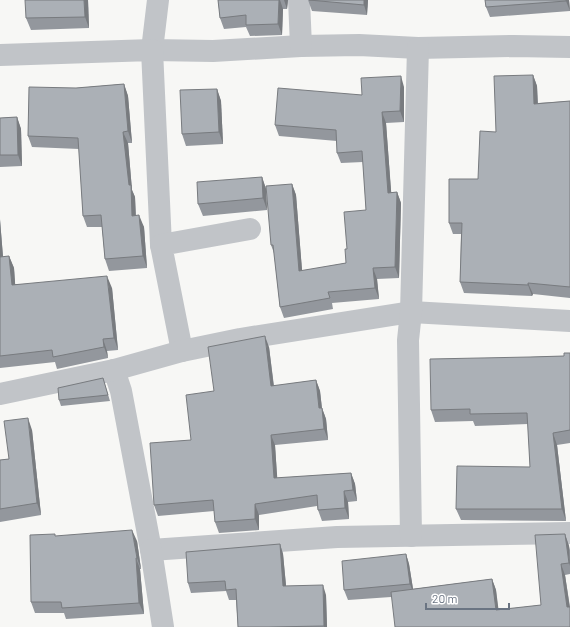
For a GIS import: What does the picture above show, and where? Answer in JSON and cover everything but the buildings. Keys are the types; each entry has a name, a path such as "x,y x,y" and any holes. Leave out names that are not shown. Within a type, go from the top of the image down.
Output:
{"street":[{"path":"158,0 152,50 161,245 182,351"},
{"path":"298,0 301,46"},
{"path":"0,55 152,50 213,52 301,46 359,45 418,48 514,46 570,47"},
{"path":"411,536 410,324 418,48"},
{"path":"161,245 250,229"},
{"path":"0,394 118,380 182,351 240,339 410,324 570,321"},
{"path":"118,380 151,550 164,627"},
{"path":"151,550 337,537 570,533"}]}
